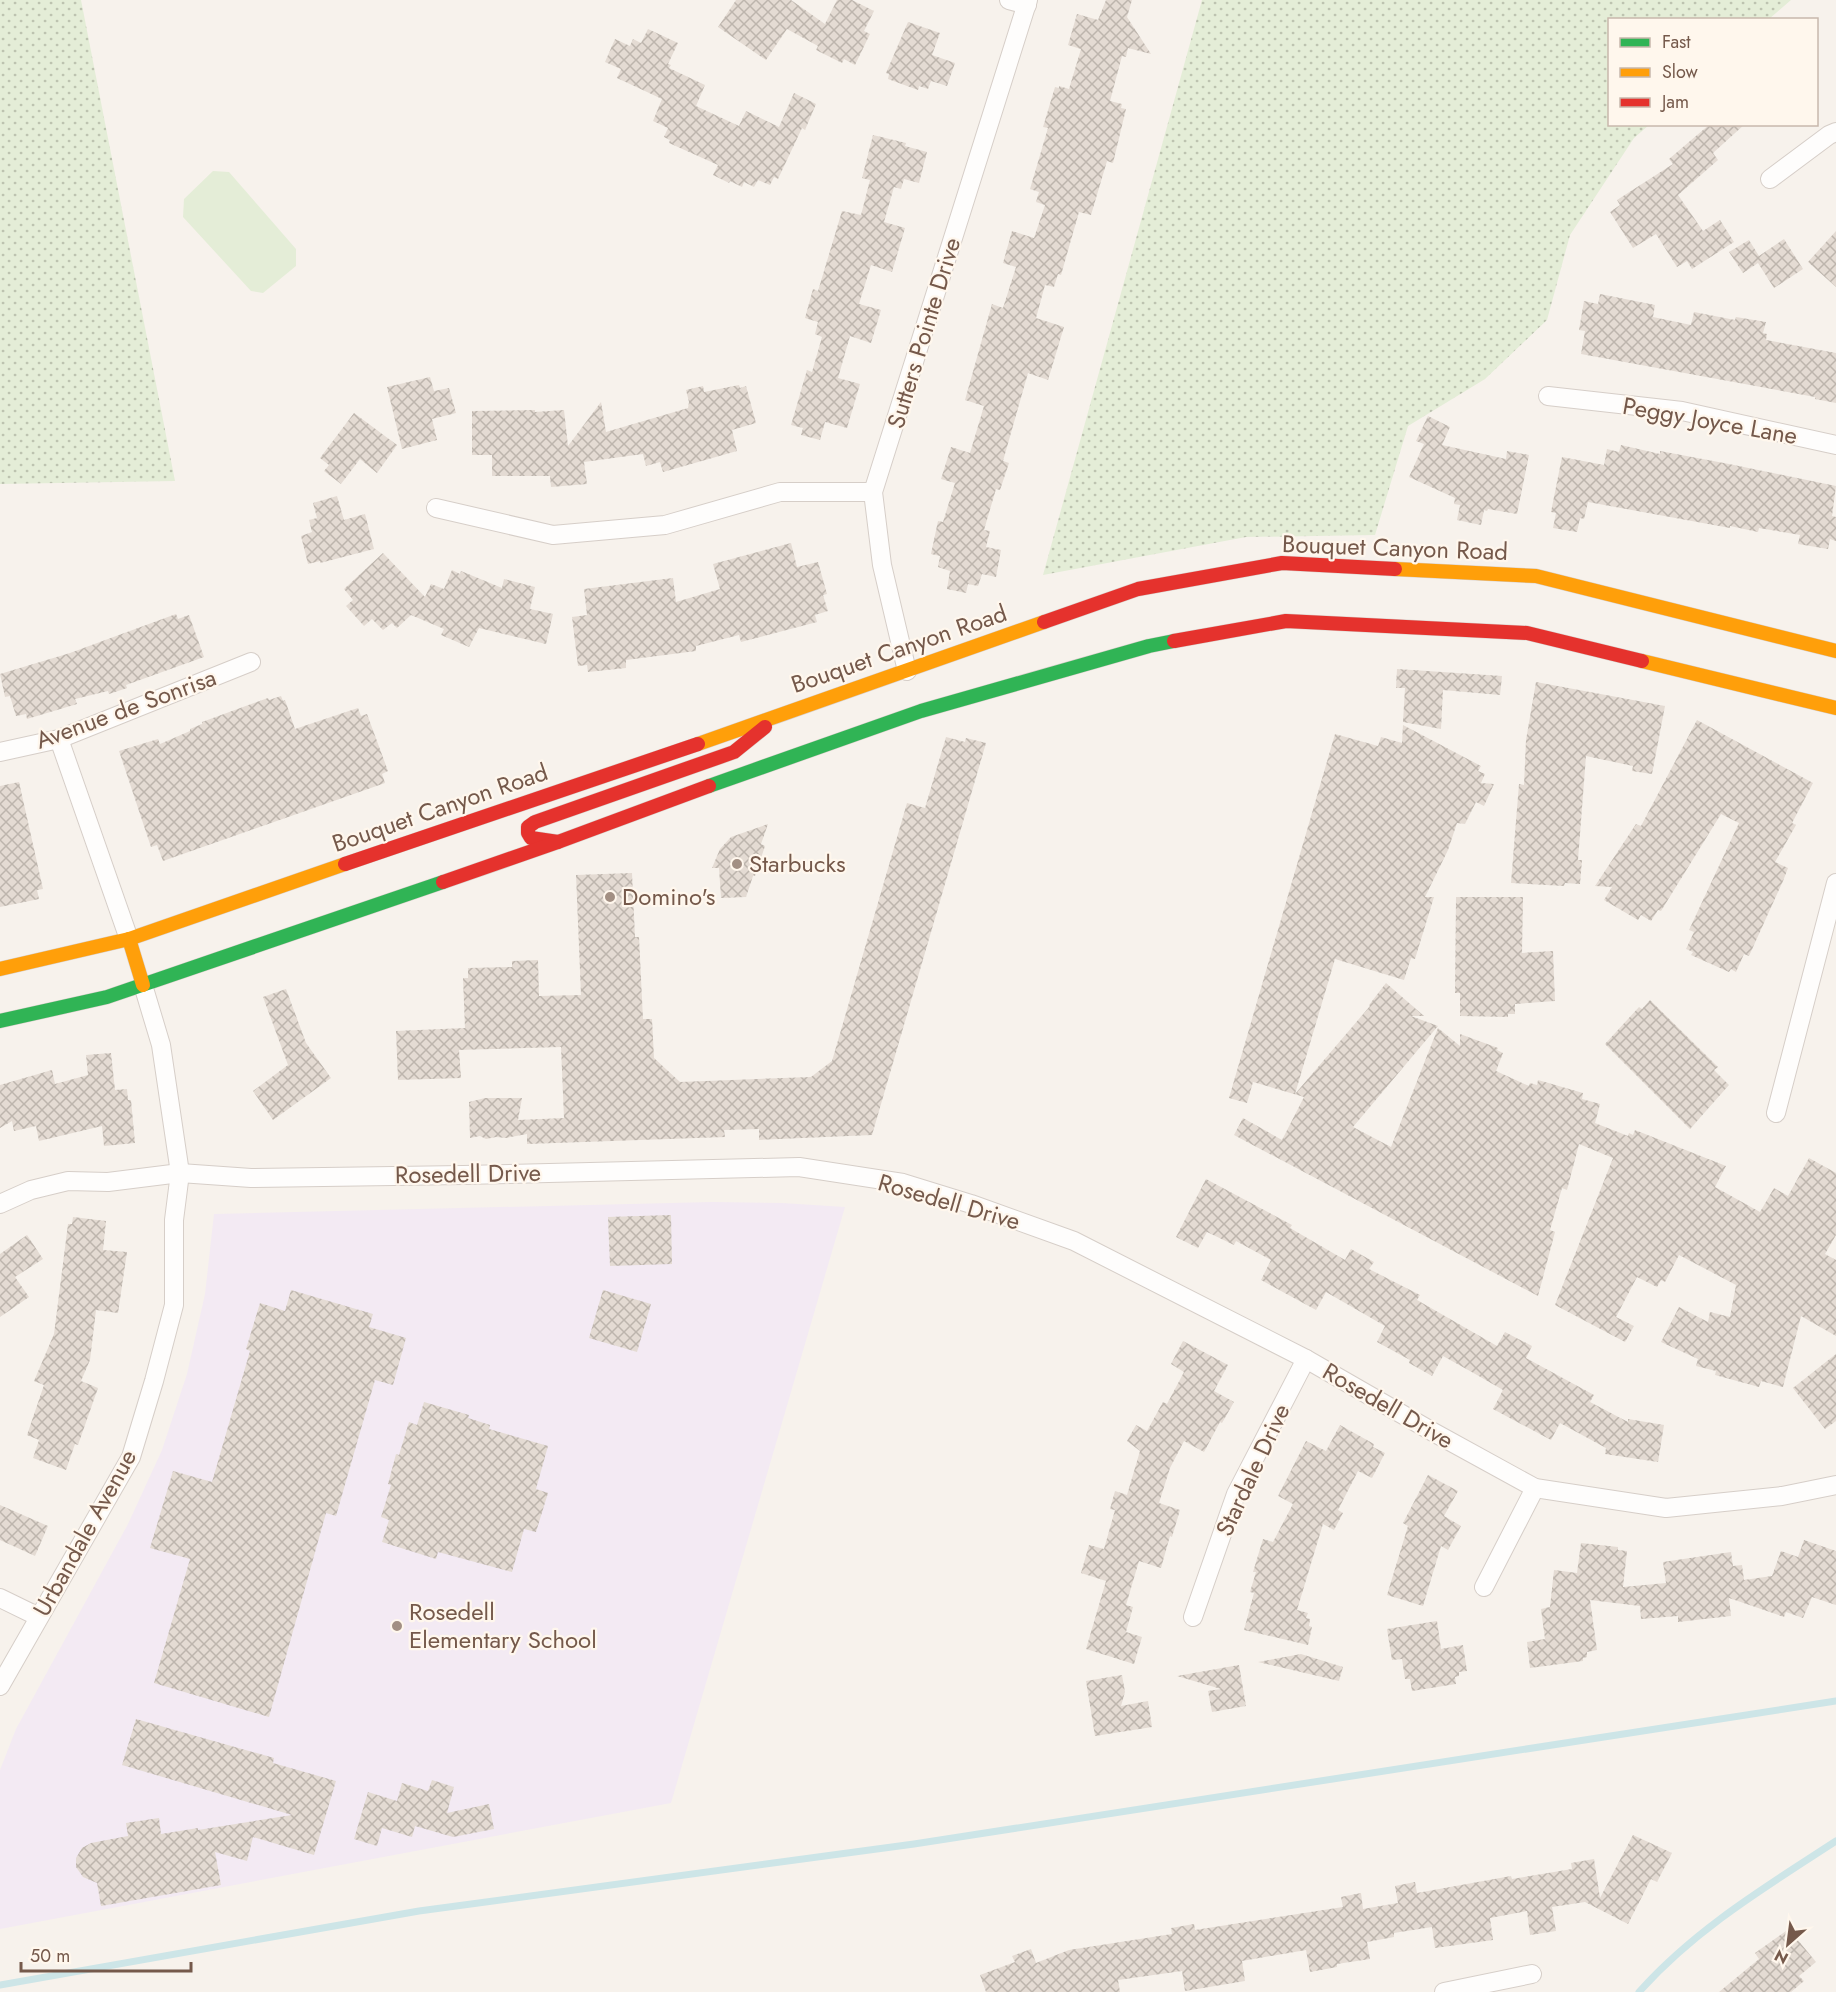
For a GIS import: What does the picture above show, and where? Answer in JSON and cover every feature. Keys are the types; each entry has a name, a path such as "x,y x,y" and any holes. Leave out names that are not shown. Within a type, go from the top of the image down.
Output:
{"main road":[{"name":"Bouquet Canyon Road","path":"0,969 129,939 781,714 909,676 1138,589 1282,563 1536,576 1836,651"},
{"path":"0,1021 106,997 143,985 558,842 919,706 1149,646 1286,621 1527,633 1836,708"},
{"path":"558,842 531,838 528,827 535,822 734,752 781,714"},
{"path":"129,939 143,985"}],"street":[{"path":"1009,0 1028,2"},
{"name":"Sutters Pointe Drive","path":"909,676 882,565 873,492 1028,2"},
{"path":"1770,179 1836,132"},
{"name":"Peggy Joyce Lane","path":"1548,396 1682,411 1836,445"},
{"path":"436,508 553,535 665,525 780,492 873,492"},
{"name":"Avenue de Sonrisa","path":"0,752 59,739 251,662"},
{"path":"59,739 129,939"},
{"path":"1776,1113 1836,883"},
{"name":"Urbandale Avenue","path":"0,1686 131,1457 174,1305 174,1220 180,1173 161,1045 143,985"},
{"name":"Rosedell Drive","path":"0,1204 31,1190 68,1181 108,1182 180,1173 250,1178 799,1167 903,1183 972,1204 1074,1241 1306,1359 1535,1488 1666,1508 1782,1496 1836,1485"},
{"name":"Stardale Drive","path":"1193,1617 1236,1494 1306,1359"},
{"path":"1484,1587 1535,1488"},
{"path":"0,1598 39,1617"},
{"path":"1444,1992 1532,1974"}],"shaded area":[{"name":"Rosedell Elementary School","path":"712,1202 845,1207 671,1803 0,1929 0,1770 16,1729 128,1524 162,1450 187,1374 205,1294 214,1214"}],"green space":[{"path":"0,0 81,0 175,481 0,484"},
{"path":"1202,0 1791,0 1770,18 1608,18 1608,126 1648,126 1634,138 1570,235 1547,320 1485,379 1408,426 1375,535 1246,537 1043,575"},
{"path":"213,171 229,172 296,249 296,266 263,293 251,291 183,217 184,199"}],"building":[{"path":"736,0 791,0 825,24 837,0 852,0 874,11 864,31 870,34 855,65 844,59 842,63 816,50 818,46 787,29 766,60 718,27"},
{"path":"1106,0 1132,0 1127,17 1151,54 1128,48 1126,57 1122,56 1110,101 1122,104 1121,108 1126,109 1113,163 1107,161 1091,215 1079,212 1061,275 1058,274 1054,287 1045,285 1036,318 1064,327 1048,380 1028,373 1003,461 1009,463 1000,490 996,489 984,530 990,531 986,547 1001,550 996,577 982,574 978,586 968,584 966,593 947,589 950,571 938,567 940,556 931,554 938,521 943,522 955,483 941,479 951,447 970,453 984,406 965,400 992,304 1003,308 1016,267 1003,263 1012,231 1034,238 1045,205 1036,202 1039,192 1030,189 1048,128 1043,127 1055,87 1069,89 1081,49 1068,45 1077,14 1098,20"},
{"path":"908,22 940,33 932,55 955,63 947,86 931,81 928,89 919,86 918,90 888,79 889,74 886,73"},
{"path":"648,29 678,43 668,64 671,65 669,68 705,85 696,106 739,126 746,111 779,127 794,93 816,104 805,130 802,128 778,179 774,177 770,185 758,180 754,187 744,182 742,187 730,181 729,183 713,175 718,165 669,143 670,140 664,137 668,128 653,121 662,99 617,78 621,69 605,62 615,39 630,46 633,39 641,43"},
{"path":"1708,126 1743,126 1713,153 1718,160 1678,195 1703,231 1720,220 1734,242 1692,269 1687,261 1677,267 1656,234 1633,248 1610,212 1620,205 1617,200 1673,164 1669,159"},
{"path":"873,135 906,143 905,146 927,152 919,183 904,179 901,189 894,187 884,222 905,228 892,272 871,265 859,304 881,310 871,343 850,336 838,378 860,384 847,428 825,422 820,440 801,435 803,428 791,425 807,370 812,372 822,337 815,334 818,322 805,318 813,289 818,291 842,211 861,215 870,180 862,178"},
{"path":"1836,231 1836,287 1808,262"},
{"path":"1784,239 1803,269 1774,288 1758,263 1743,273 1729,252 1749,240 1759,256"},
{"path":"1600,294 1655,305 1653,317 1691,325 1694,312 1735,320 1736,317 1766,322 1763,333 1767,334 1766,340 1836,353 1836,403 1815,399 1815,397 1581,354 1585,331 1579,330 1584,301 1598,304"},
{"path":"430,377 434,391 449,388 456,413 432,419 437,440 402,449 387,387"},
{"path":"739,385 740,388 746,386 756,423 732,430 737,451 663,472 660,462 646,466 643,454 584,462 587,484 551,487 550,476 492,476 492,455 472,455 472,411 564,410 568,446 601,402 606,432 688,408 686,390 703,386 704,392"},
{"path":"354,413 397,445 377,473 360,459 341,484 324,471 329,465 320,458"},
{"path":"1428,416 1450,427 1442,445 1506,459 1507,451 1529,455 1517,514 1488,509 1484,510 1481,525 1457,520 1460,505 1454,504 1455,498 1409,477 1424,444 1416,441"},
{"path":"1621,445 1836,486 1832,516 1836,517 1836,541 1830,539 1828,549 1798,544 1800,535 1759,528 1758,532 1730,526 1730,528 1588,502 1584,519 1580,518 1577,532 1553,528 1556,513 1551,512 1562,457 1604,465 1607,449 1619,452"},
{"path":"337,496 344,520 365,514 374,549 308,564 301,536 312,532 309,520 317,518 313,503"},
{"path":"791,543 797,567 818,562 827,594 823,595 828,611 815,615 817,622 741,642 739,635 696,646 696,651 626,660 626,668 588,672 587,665 578,666 572,617 587,615 584,589 673,578 676,602 720,589 713,564"},
{"path":"383,553 425,597 431,584 444,589 452,570 460,574 461,571 502,588 504,579 535,587 530,609 553,614 546,644 479,628 469,647 441,635 444,629 411,615 397,628 392,623 383,630 372,619 364,626 346,606 353,600 344,589"},
{"path":"176,614 178,619 189,615 204,657 126,685 127,688 109,694 108,691 75,699 77,704 27,719 26,714 16,716 10,696 5,697 0,674 70,653"},
{"path":"1397,669 1502,676 1500,695 1443,690 1441,729 1403,722 1405,688 1396,688"},
{"path":"1536,682 1665,706 1652,774 1632,771 1633,766 1586,756 1578,860 1582,860 1580,884 1565,883 1564,886 1511,883 1519,784 1524,785 1526,740"},
{"path":"281,696 283,701 285,700 295,729 358,708 361,716 367,714 388,771 382,774 385,783 163,861 157,845 151,847 119,751 158,739 160,744 190,731 202,722 268,698 269,700"},
{"path":"1697,720 1813,783 1792,823 1796,825 1775,862 1788,868 1783,881 1749,956 1744,954 1736,972 1731,969 1729,972 1691,955 1693,952 1686,949 1694,932 1689,930 1739,823 1721,814 1661,911 1658,910 1651,921 1641,915 1638,920 1604,900 1612,887 1595,886 1636,824 1641,826"},
{"path":"1403,725 1481,766 1478,771 1485,774 1481,783 1494,784 1484,806 1476,802 1465,824 1457,823 1448,850 1425,897 1434,897 1415,959 1411,958 1404,980 1335,959 1295,1094 1370,1006 1386,983 1424,1016 1411,1016 1438,1026 1353,1127 1391,1147 1438,1028 1460,1046 1460,1034 1498,1048 1497,1050 1503,1053 1496,1071 1529,1086 1530,1083 1537,1085 1538,1080 1583,1093 1582,1099 1600,1104 1595,1123 1628,1136 1629,1133 1633,1135 1635,1130 1726,1166 1715,1187 1760,1212 1774,1188 1788,1196 1809,1158 1836,1173 1836,1235 1825,1254 1836,1260 1836,1336 1801,1316 1783,1387 1761,1381 1759,1387 1715,1375 1716,1371 1696,1366 1698,1359 1661,1342 1679,1307 1708,1322 1710,1312 1730,1317 1736,1285 1679,1255 1665,1282 1661,1280 1657,1287 1637,1277 1616,1317 1634,1326 1625,1342 1555,1305 1613,1158 1579,1144 1567,1190 1562,1188 1550,1230 1555,1232 1538,1296 1234,1135 1243,1118 1282,1140 1304,1097 1253,1082 1247,1103 1229,1098 1335,734 1378,746 1381,737 1402,743"},
{"path":"946,737 965,742 966,738 986,743 872,1135 759,1140 759,1129 724,1130 725,1137 527,1144 527,1134 506,1138 486,1139 480,1136 470,1138 469,1102 485,1098 522,1098 518,1120 564,1118 561,1047 459,1050 461,1078 398,1080 396,1031 465,1028 463,978 468,978 468,968 512,967 512,961 538,960 539,996 581,995 576,875 632,873 635,937 639,937 643,1019 652,1019 654,1058 680,1082 811,1077 832,1061 907,803 925,808"},
{"path":"19,782 43,889 37,890 39,899 0,907 0,786"},
{"name":"Starbucks","path":"768,824 761,844 765,846 746,897 721,898 719,868 712,868 720,849 731,837"},
{"path":"1456,897 1523,897 1522,953 1553,951 1555,1001 1515,1004 1515,1014 1508,1014 1508,1017 1460,1016 1460,993 1455,993"},
{"path":"286,989 306,1043 331,1078 273,1120 253,1091 288,1065 263,997"},
{"path":"1650,1000 1718,1067 1714,1070 1729,1085 1690,1129 1605,1044 1639,1007 1642,1009"},
{"path":"111,1053 115,1090 127,1089 128,1100 131,1100 135,1143 104,1146 102,1126 39,1141 36,1126 14,1131 12,1121 0,1128 0,1085 52,1070 55,1084 88,1075 86,1055"},
{"path":"1206,1179 1292,1225 1290,1228 1345,1260 1351,1249 1374,1262 1369,1269 1420,1295 1417,1300 1497,1346 1505,1332 1532,1346 1526,1358 1594,1395 1590,1402 1628,1422 1628,1419 1664,1425 1658,1462 1605,1454 1606,1448 1560,1423 1551,1440 1493,1409 1503,1390 1443,1356 1432,1376 1409,1363 1410,1360 1377,1342 1385,1326 1326,1292 1316,1310 1261,1280 1271,1260 1236,1241 1234,1245 1207,1232 1198,1248 1176,1237"},
{"path":"671,1215 672,1264 610,1266 608,1217"},
{"path":"73,1217 106,1221 103,1250 127,1252 118,1313 96,1310 90,1360 81,1381 98,1388 78,1445 75,1444 66,1470 33,1458 39,1440 27,1435 44,1385 34,1381 54,1334 68,1224 72,1224"},
{"path":"27,1235 43,1259 15,1277 29,1297 0,1317 0,1254"},
{"path":"291,1290 373,1314 369,1327 406,1338 393,1385 375,1380 336,1516 326,1513 269,1717 154,1683 190,1559 150,1548 173,1471 212,1482 250,1351 246,1349 260,1303 285,1311"},
{"path":"603,1290 651,1304 637,1352 589,1338"},
{"path":"1183,1341 1228,1365 1214,1391 1234,1402 1204,1452 1184,1441 1170,1468 1159,1503 1180,1510 1172,1537 1170,1536 1161,1568 1139,1561 1126,1605 1133,1607 1126,1632 1142,1637 1134,1664 1086,1649 1106,1581 1081,1573 1089,1545 1104,1549 1115,1510 1110,1509 1115,1491 1127,1495 1140,1451 1127,1441 1136,1425 1147,1431 1163,1402 1167,1404 1184,1372 1171,1364"},
{"path":"1836,1354 1836,1421 1825,1429 1793,1388"},
{"path":"424,1402 469,1415 468,1418 490,1425 489,1429 548,1446 536,1489 548,1493 536,1532 524,1529 512,1572 438,1552 436,1559 382,1542 389,1520 381,1517 391,1485 388,1484 396,1454 399,1455 409,1422 417,1425"},
{"path":"1340,1425 1374,1444 1373,1447 1385,1453 1372,1478 1358,1471 1338,1510 1343,1513 1334,1530 1323,1524 1297,1610 1308,1613 1306,1618 1310,1619 1309,1626 1312,1627 1308,1645 1244,1630 1254,1593 1250,1592 1256,1572 1253,1572 1263,1539 1273,1542 1293,1504 1278,1496 1306,1441 1326,1451"},
{"path":"1428,1475 1458,1491 1444,1516 1461,1526 1448,1550 1441,1546 1423,1606 1387,1595 1408,1526 1403,1523"},
{"path":"0,1505 48,1526 35,1556 0,1540"},
{"path":"1804,1540 1836,1551 1836,1605 1812,1597 1803,1618 1786,1612 1784,1617 1729,1598 1731,1616 1678,1622 1678,1616 1641,1619 1640,1606 1590,1600 1597,1650 1587,1652 1587,1657 1583,1658 1583,1661 1530,1668 1527,1642 1545,1639 1541,1609 1550,1607 1554,1570 1577,1573 1581,1543 1618,1547 1618,1550 1627,1551 1623,1587 1666,1583 1663,1562 1731,1552 1733,1566 1742,1565 1744,1580 1772,1576 1781,1551 1798,1557"},
{"path":"1437,1621 1441,1649 1463,1645 1467,1671 1459,1672 1459,1676 1455,1677 1456,1684 1412,1691 1410,1679 1405,1679 1402,1659 1392,1660 1387,1629"},
{"path":"1301,1654 1343,1667 1339,1681 1258,1662"},
{"path":"1239,1665 1246,1706 1212,1712 1208,1691 1221,1689 1177,1676"},
{"path":"1122,1675 1125,1692 1121,1706 1148,1701 1152,1727 1095,1736 1086,1681"},
{"path":"136,1719 274,1758 273,1763 336,1781 314,1855 253,1837 247,1861 215,1852 221,1885 101,1906 97,1883 83,1877 76,1867 76,1858 82,1848 91,1843 128,1836 126,1823 159,1818 161,1834 292,1815 122,1765"},
{"path":"432,1780 454,1787 447,1813 489,1804 494,1829 453,1837 415,1826 412,1837 382,1828 377,1846 354,1839 368,1792 397,1801 402,1783 428,1791"},
{"path":"1633,1835 1672,1853 1657,1882 1651,1879 1628,1924 1585,1902 1552,1907 1556,1931 1530,1935 1527,1911 1490,1918 1493,1940 1435,1948 1432,1927 1394,1933 1394,1937 1367,1942 1370,1959 1337,1964 1337,1967 1310,1972 1306,1950 1242,1961 1245,1981 1185,1991 1182,1971 1118,1980 1120,1992 986,1992 980,1975 1015,1962 1012,1956 1031,1949 1036,1963 1069,1950 1172,1934 1171,1928 1194,1924 1195,1930 1343,1907 1341,1897 1361,1893 1363,1909 1398,1903 1395,1886 1415,1882 1417,1893 1511,1876 1512,1879 1572,1869 1571,1863 1594,1859 1600,1898"},
{"path":"1786,1931 1794,1942 1797,1939 1816,1962 1799,1976 1804,1981 1791,1992 1719,1992 1759,1959 1755,1953"}],"waterway":[{"path":"0,1985 419,1911 914,1844 1836,1701"},
{"path":"1639,1992 1661,1969 1708,1928 1836,1841"}],"traffic: fast":[{"path":"709,786 921,711 1149,646 1174,641"},
{"path":"0,1021 107,997 443,882"}],"traffic: slow":[{"path":"1395,569 1536,576 1836,651"},
{"path":"698,744 1044,622"},
{"path":"1642,661 1836,708"},
{"path":"0,969 129,939 345,864"},
{"path":"129,939 143,985"}],"traffic: jam":[{"path":"1044,622 1138,589 1282,563 1395,569"},
{"path":"1174,641 1286,621 1527,633 1642,661"},
{"path":"558,842 531,838 528,827 535,822 734,752 765,727"},
{"path":"345,864 698,744"},
{"path":"443,882 709,786"}],"place":[{"name":"Starbucks","path":"737,864"},
{"name":"Domino's","path":"610,897"},
{"name":"Rosedell Elementary School","path":"397,1626"}]}
